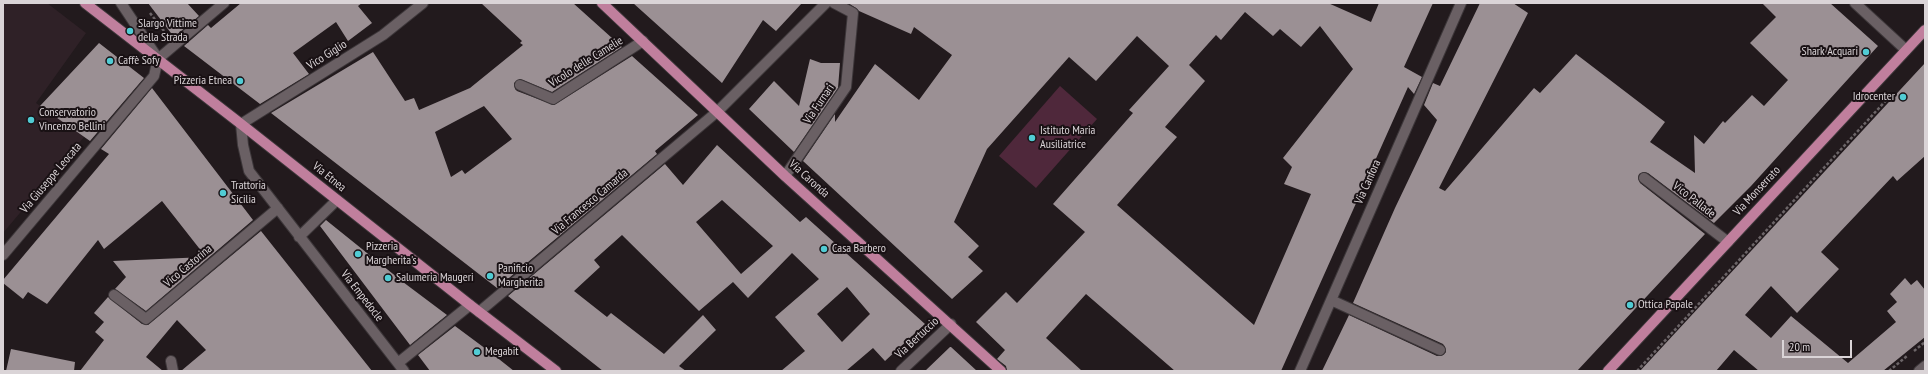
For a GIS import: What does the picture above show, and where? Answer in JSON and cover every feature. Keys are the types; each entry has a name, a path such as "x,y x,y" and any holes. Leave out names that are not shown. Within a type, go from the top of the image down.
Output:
{"main road":[{"name":"Via Etnea","path":"85,3 556,371"},
{"name":"Via Caronda","path":"602,3 718,111 785,176 951,324 1001,371"},
{"name":"Via Monserrato","path":"1608,371 1925,30"}],"street":[{"path":"121,3 158,59 224,3"},
{"name":"Vico Giglio","path":"241,124 383,35 423,3"},
{"path":"718,111 826,3"},
{"name":"Via Furnari","path":"785,176 846,87 853,13 834,3"},
{"name":"Via Canfora","path":"1300,371 1461,3"},
{"path":"1855,3 1906,50"},
{"name":"Vicolo delle Camelie","path":"520,86 553,99 643,42"},
{"name":"Via Giuseppe Leocata","path":"3,255 154,76 158,59"},
{"name":"Via Francesco Camarda","path":"479,312 718,111"},
{"name":"Via Empedocle","path":"241,124 243,145 249,171 401,367"},
{"name":"Vico Pallade","path":"1644,178 1728,242"},
{"path":"299,237 337,200"},
{"name":"Vico Castorina","path":"114,295 146,318 278,208"},
{"path":"1331,300 1440,350"},
{"path":"401,367 470,305"},
{"name":"Via Bertuccio","path":"901,371 951,324"},
{"path":"1919,371 1925,366"}],"path":[{"path":"147,9 175,44"},
{"path":"1637,371 1893,92"}],"shaded area":[{"name":"Conservatorio Vincenzo Bellini","path":"3,3 47,3 86,33 36,103 84,137 3,233"},
{"path":"1060,86 1097,119 1036,188 999,156"}],"building":[{"path":"148,3 187,3 199,16 174,37"},
{"path":"241,3 362,3 358,6 372,23 348,41 336,22 293,53 309,74 260,104 184,46 208,25 211,28"},
{"path":"481,3 573,3 622,47 552,92 520,79 514,83 517,91 554,105 632,56 698,115 655,151 657,154 497,288 271,113 373,52 405,101 414,98 419,110 470,88 523,45 520,43 522,41","holes":["484,106 512,139 465,174 462,170 451,177 435,132"]},
{"path":"633,3 802,3 776,31 763,20 722,83"},
{"path":"848,3 1328,3 1371,22 1379,3 1433,3 1404,67 1422,77 1414,94 1408,87 1281,371 1175,371 1086,294 1046,338 1082,371 1007,371 1006,366 997,359 1005,350 976,322 1006,292 1017,303 1085,232 1053,204 1133,113 1129,110 1169,66 1137,36 1096,81 1069,57 987,149 954,222 979,246 968,257 983,271 952,299 803,161 835,114 835,122 875,64 919,100 952,55 914,27 911,34 859,11","holes":["1245,12 1273,36 1280,29 1301,47 1320,26 1353,69 1283,158 1292,167 1284,184 1311,194 1254,325 1117,205 1177,137 1165,127 1205,81 1189,65 1216,35 1221,40"]},
{"path":"1480,3 1513,3 1528,13 1439,188 1445,191 1534,88 1540,93 1576,54 1665,122 1650,142 1695,173 1694,135 1704,144 1723,121 1725,123 1752,95 1764,106 1788,80 1750,43 1776,17 1762,3 1830,3 1878,46 1751,186 1714,223 1648,173 1644,172 1639,174 1638,178 1640,183 1705,234 1577,371 1322,371 1349,315 1437,356 1443,355 1446,352 1443,344 1353,303 1395,208 1437,120 1424,105 1433,83 1440,86"},
{"path":"99,43 144,78 90,141 40,106"},
{"path":"810,59 821,63 840,63 838,88 794,152 749,109 774,81 799,106"},
{"path":"1925,63 1925,156 1897,181 1893,176 1821,252 1839,269 1797,313 1771,286 1745,315 1771,338 1791,316 1848,363 1896,322 1887,311 1897,302 1890,294 1905,278 1911,285 1917,280 1925,290 1925,337 1883,371 1759,371 1734,350 1716,371 1640,371"},
{"path":"152,88 253,220 146,311 115,289 126,277 113,261 206,257 162,201 104,249 98,240 47,304 28,292 23,299 3,283 3,280 109,154 101,149"},
{"path":"717,145 800,222 806,217 925,324 885,361 873,348 846,371 781,371 805,351 775,317 819,279 792,253 748,298 733,282 699,311 622,235 594,260 600,267 574,291 607,317 611,313 664,354 703,315 716,330 679,366 686,371 603,371 508,296 665,164 683,185","holes":["722,200 773,246 741,274 696,222","847,287 870,314 842,342 817,314"]},
{"path":"326,220 403,282 447,315 410,345 320,226"},
{"path":"261,231 372,371 181,371 206,350 177,320 146,357 163,371 80,371 104,340 95,332 104,322 94,313 108,297 142,324 148,325"},
{"path":"455,326 514,371 430,371 418,355"},
{"path":"951,347 977,371 925,371"},
{"path":"11,349 75,362 74,371 6,371"}],"place":[{"name":"Slargo Vittime della Strada","path":"130,31"},
{"name":"Shark Acquari","path":"1866,52"},
{"name":"Caffè Sofy","path":"110,61"},
{"name":"Pizzeria Etnea","path":"240,81"},
{"name":"Idrocenter","path":"1903,97"},
{"name":"Conservatorio Vincenzo Bellini","path":"31,120"},
{"name":"Istituto Maria Ausiliatrice","path":"1032,138"},
{"name":"Trattoria Sicilia","path":"223,193"},
{"name":"Casa Barbero","path":"824,249"},
{"name":"Pizzeria Margherita's","path":"358,254"},
{"name":"Panificio Margherita","path":"490,276"},
{"name":"Salumeria Maugeri","path":"388,278"},
{"name":"Ottica Papale","path":"1630,305"},
{"name":"Megabit","path":"477,352"}]}
